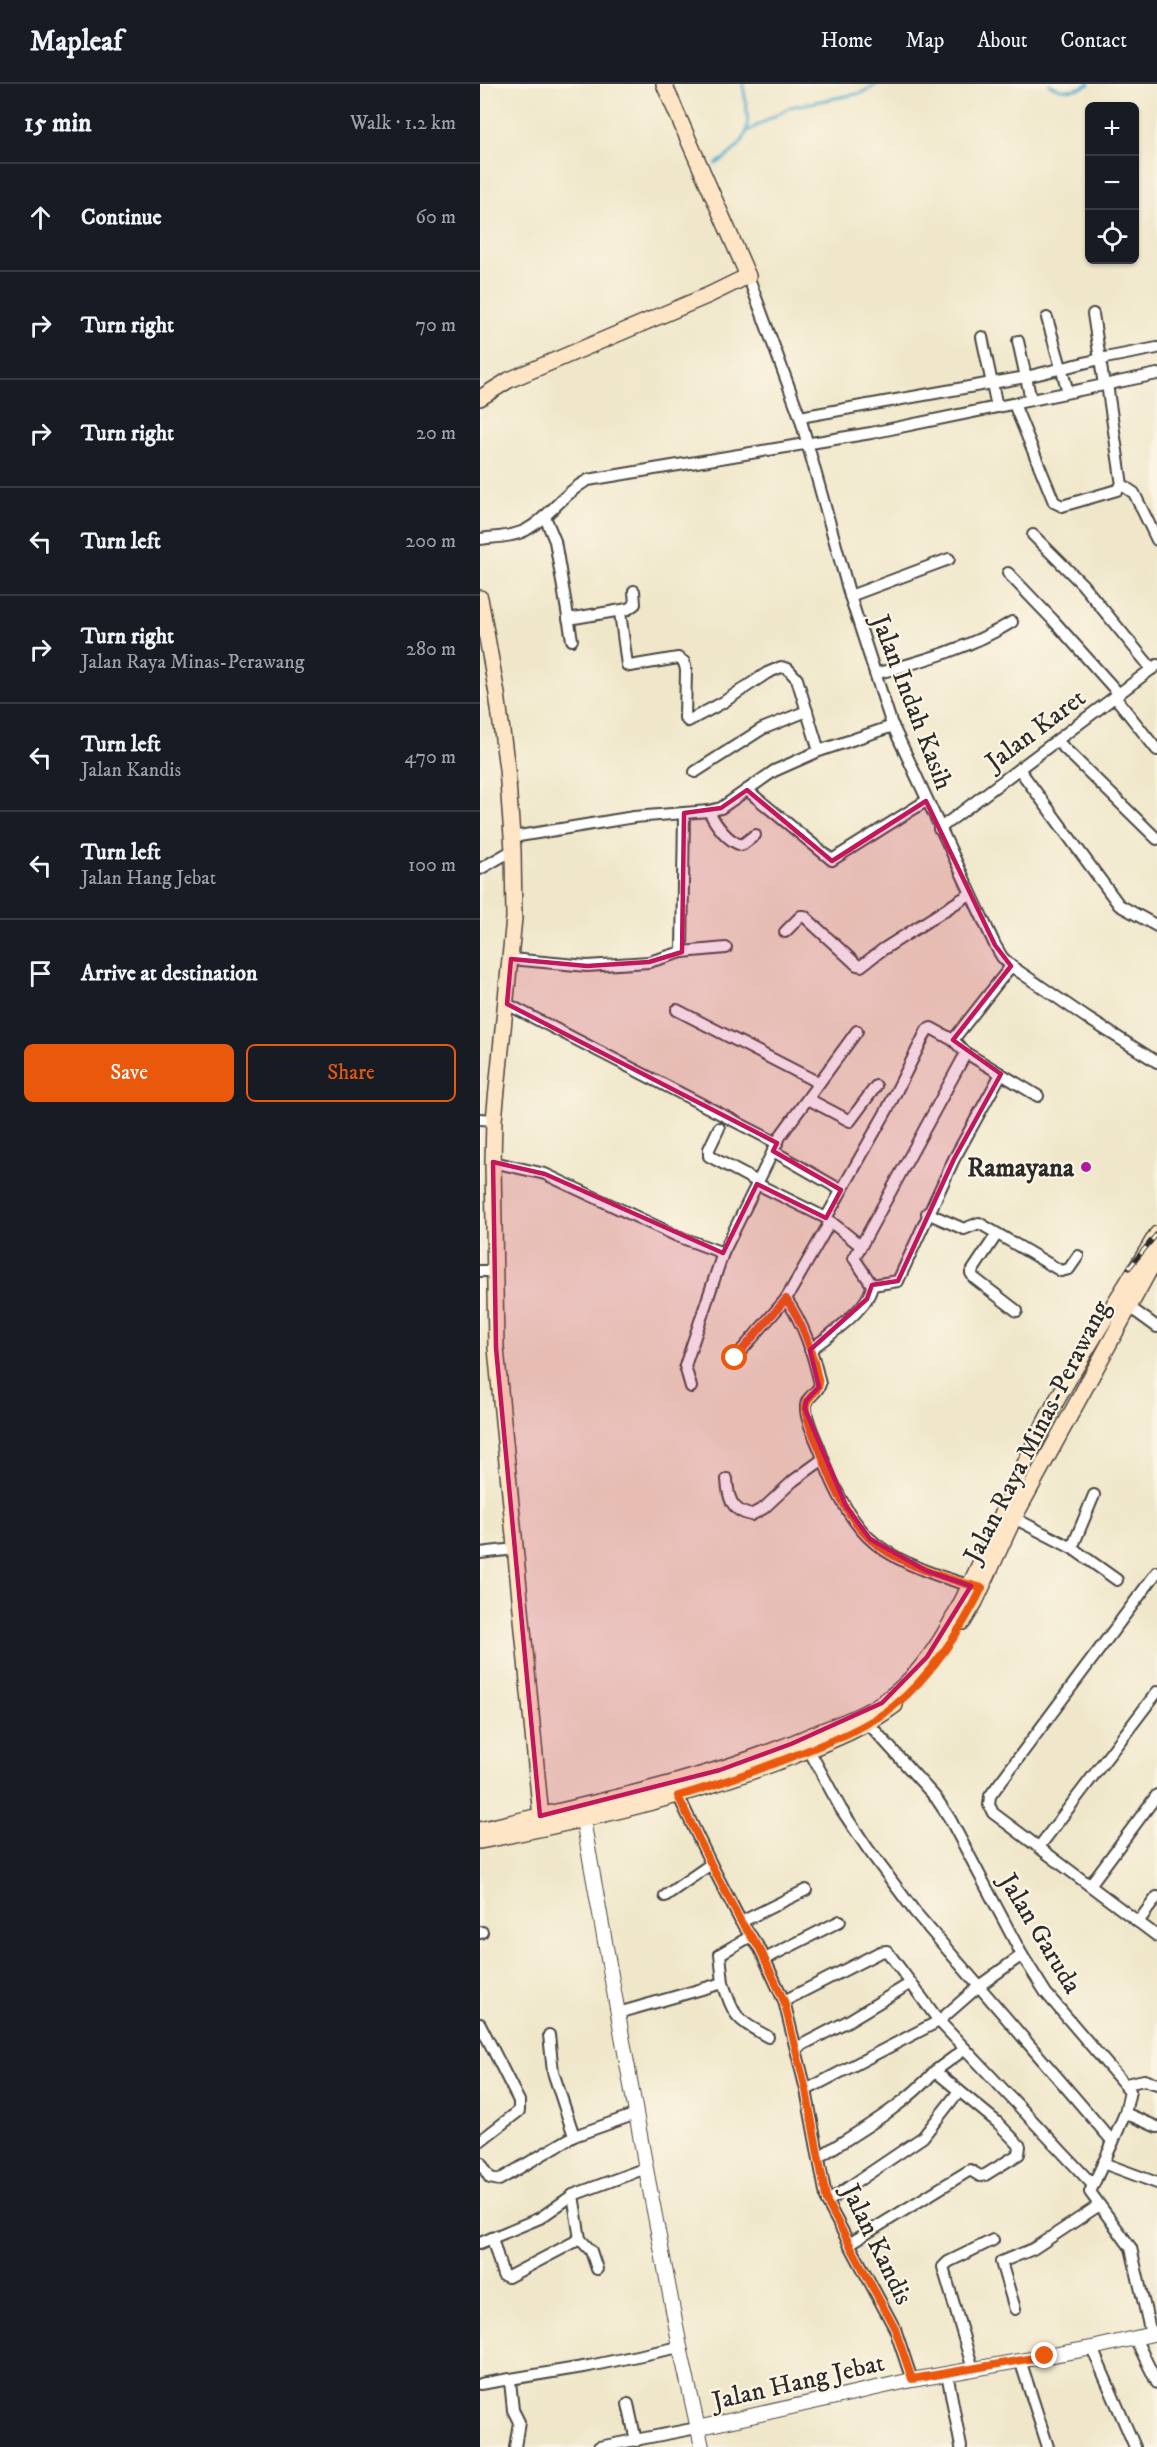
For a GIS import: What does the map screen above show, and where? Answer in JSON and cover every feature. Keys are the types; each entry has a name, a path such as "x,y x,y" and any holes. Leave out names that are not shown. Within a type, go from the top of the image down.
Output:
{"main road":[{"path":"480,398 509,380 709,295 748,276 664,84"},
{"path":"480,598 497,694 513,843 514,918 507,1004 487,1120 493,1162 488,1271 541,1822"},
{"name":"Jalan Raya Minas-Perawang","path":"480,1830 541,1822 678,1796 761,1769 808,1750 868,1723 896,1704 918,1683 965,1619 976,1587 1053,1407 1157,1234"},
{"name":"Jalan Raya Minas-Perawang","path":"582,1814 623,1798 720,1770 791,1744 882,1703 906,1683 976,1587 1128,1306 1155,1266"},
{"name":"Jalan Raya Minas-Perawang","path":"480,1841 541,1822"}],"street":[{"name":"Jalan Indah Kasih","path":"748,276 800,417 849,596 893,726 995,945 1011,966 1157,1062"},
{"path":"1093,314 1122,485 1134,493 1157,540"},
{"path":"1047,318 1068,392"},
{"path":"982,337 997,407"},
{"path":"1018,340 1031,400"},
{"path":"800,417 1026,377 1157,348"},
{"path":"480,539 525,531 545,516 569,492 588,480 871,433 1157,374"},
{"path":"1014,404 1057,505 1062,506 1117,490 1122,485"},
{"path":"545,516 555,542 572,640"},
{"path":"1033,535 1082,584 1155,667"},
{"path":"849,596 949,559"},
{"path":"1008,573 1053,620 1117,696 1157,750"},
{"path":"568,619 620,612 634,605 634,591"},
{"path":"620,612 625,661 628,666 678,658 684,663 686,670 685,718 688,722 767,673 781,667 794,673 797,679 819,751"},
{"path":"875,674 921,662 987,638 1012,622"},
{"name":"Jalan Karet","path":"939,829 1155,667"},
{"path":"695,772 762,729 807,711"},
{"path":"480,869 513,843 634,817 709,812 721,808 774,771 819,751 893,726"},
{"path":"1057,741 1157,838"},
{"path":"1019,769 1119,905 1157,926"},
{"path":"747,789 832,860 926,801"},
{"path":"709,812 716,825 737,844 742,845 755,835"},
{"path":"682,952 684,813"},
{"path":"786,932 801,916 804,916 857,965 861,966 970,894"},
{"path":"511,959 588,966 649,962 682,952 726,948"},
{"path":"952,1040 1011,966"},
{"path":"507,1004 775,1147 841,1190"},
{"path":"676,1010 819,1083"},
{"path":"735,1358 786,1299 828,1220 841,1190 887,1110 927,1029 931,1028 952,1040 966,1053 1038,1096"},
{"path":"691,1387 685,1366 723,1252 775,1147 857,1031"},
{"path":"810,1350 842,1325 872,1293 872,1285 854,1256 966,1053"},
{"path":"872,1285 898,1281 927,1213 1001,1074"},
{"path":"808,1099 850,1121 853,1120 876,1086"},
{"path":"719,1128 709,1149 709,1156 828,1220 861,1246"},
{"path":"493,1162 545,1174 677,1236 723,1252"},
{"path":"927,1213 964,1229 977,1222 1061,1271 1069,1269 1078,1256"},
{"path":"997,1234 971,1273 1017,1311"},
{"path":"786,1299 799,1317 819,1387 807,1400 805,1409 823,1459 846,1506 870,1539 883,1549 927,1571 976,1587"},
{"path":"1128,1306 1157,1327"},
{"path":"727,1479 729,1498 734,1508 751,1515 764,1508 793,1481 823,1459"},
{"path":"1072,1548 1094,1495"},
{"path":"1014,1518 1072,1548 1118,1580"},
{"path":"480,1552 515,1549"},
{"path":"1155,1579 990,1796 989,1805 993,1813 1157,1936"},
{"path":"1039,1847 1157,1692"},
{"name":"Jalan Garuda","path":"868,1723 936,1798 950,1819 1022,1955 1046,1993 1126,2084"},
{"path":"808,1750 841,1809 868,1850 915,1912 1113,2142"},
{"path":"1090,1885 1153,1810 1157,1795"},
{"name":"Jalan Kandis","path":"678,1796 741,1922 765,1959 784,2001 806,2090 827,2202 895,2329 912,2379"},
{"path":"582,1814 646,2168 680,2347 702,2447"},
{"path":"665,1896 711,1864"},
{"path":"741,1922 807,1890"},
{"path":"1138,1922 1157,1897"},
{"path":"765,1959 840,1921"},
{"path":"751,1936 720,1954 723,1983 733,2013 738,2019 768,2037"},
{"path":"784,2001 884,1951 891,1954 939,2021 1092,2184"},
{"path":"806,2090 939,2021 979,1986 1022,1955"},
{"path":"618,2013 723,1983"},
{"path":"796,2048 856,2017 911,1983"},
{"path":"480,2024 519,2101 519,2110 480,2140"},
{"path":"549,2035 553,2072 574,2136"},
{"path":"819,2157 897,2106 935,2071 965,2049"},
{"path":"849,2244 970,2170 982,2176 1018,2154 1020,2146 1012,2135 935,2071"},
{"path":"1154,2333 1131,2248 1098,2206 1090,2192 1125,2113 1130,2091 1126,2084 1144,2080 1157,2084"},
{"path":"827,2202 923,2137 959,2091"},
{"path":"1125,2113 1157,2127"},
{"path":"480,2162 490,2178 499,2180 574,2136 636,2114"},
{"path":"1103,2163 1157,2183"},
{"path":"480,2243 540,2218 573,2195 646,2168"},
{"path":"573,2195 580,2239 591,2250 597,2269"},
{"path":"1015,2309 1001,2262 1033,2249 1098,2206"},
{"path":"492,2238 503,2275 508,2277 580,2239"},
{"path":"973,2369 943,2268 948,2262 993,2240"},
{"name":"Jalan Hang Jebat","path":"697,2428 912,2379 1092,2348 1154,2333"},
{"path":"1135,2338 1157,2383"},
{"path":"480,2384 510,2381 680,2347"},
{"path":"1092,2348 1136,2447"},
{"path":"1020,2360 1048,2447"},
{"path":"947,2373 961,2447"},
{"path":"510,2381 513,2410 519,2422 515,2447"},
{"path":"628,2404 636,2440"},
{"path":"599,2447 697,2428"}],"highlighted area":[{"path":"747,790 832,861 926,801 995,945 1011,966 953,1040 1001,1074 954,1159 898,1281 872,1285 867,1299 810,1350 819,1387 806,1401 805,1409 846,1506 870,1539 927,1571 971,1586 927,1657 882,1703 791,1744 720,1770 540,1816 496,1348 493,1162 545,1174 723,1253 757,1184 826,1218 841,1190 773,1151 777,1143 507,1004 511,959 587,966 649,962 682,952 684,813 721,808"}],"waterway":[{"path":"716,164 738,147 744,139 748,121 743,84"},
{"path":"748,131 790,107 862,93 877,84"},
{"path":"1049,84 1069,90 1089,84"}],"railway":[{"path":"1129,1268 1156,1235"}],"place":[{"name":"Ramayana","path":"1086,1167"}],"route":[{"path":"735,1358 786,1299 799,1317 807,1336 819,1384 818,1389 807,1400 805,1409 823,1459 846,1506 860,1528 870,1539 892,1554 927,1571 982,1588 965,1619 930,1668 911,1690 884,1713 826,1743 761,1769 678,1796 741,1922 760,1949 784,2001 806,2090 827,2202 895,2329 912,2379 1045,2356"}]}
